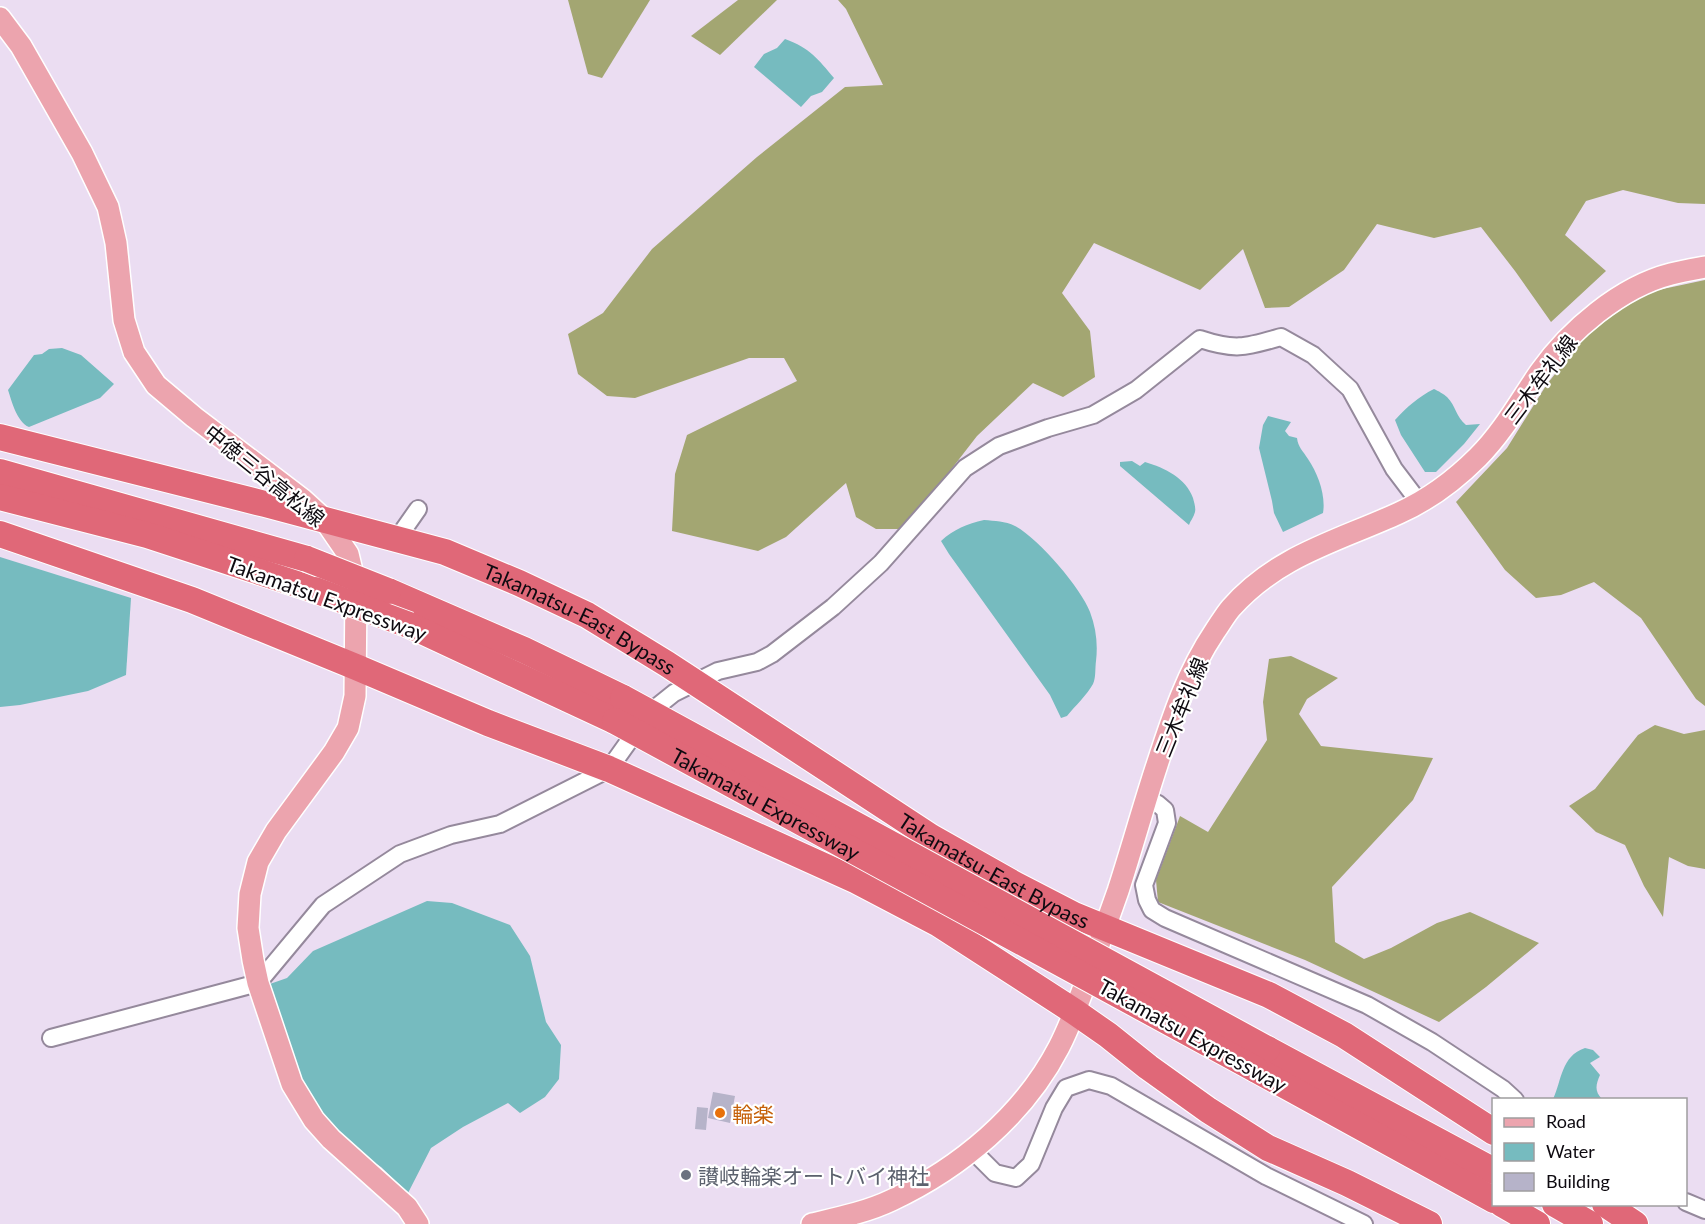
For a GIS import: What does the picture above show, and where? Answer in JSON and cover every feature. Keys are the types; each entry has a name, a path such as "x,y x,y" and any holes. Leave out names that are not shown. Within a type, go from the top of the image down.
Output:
{"highway":[{"name":"Takamatsu-East Bypass","path":"0,437 445,552 519,583 587,615 696,683 931,837 1014,884 1074,915 1269,995 1344,1035 1492,1130"},
{"name":"Takamatsu Expressway","path":"0,472 307,559 388,591 524,650 619,709 1261,1059 1492,1199"},
{"name":"Takamatsu Expressway","path":"0,497 147,535 315,590 619,709"},
{"path":"0,534 192,600 488,723 609,769 867,886 939,924 1075,1012 1208,1110 1268,1148 1347,1183 1429,1224"},
{"name":"Takamatsu Expressway","path":"1261,1059 1492,1170"},
{"path":"1506,1206 1537,1224"},
{"path":"1558,1206 1590,1224"},
{"path":"1608,1206 1635,1224"}],"main road":[{"name":"中徳三谷高松線","path":"0,18 21,46 82,153 108,207 117,243 124,320 134,352 156,385 324,519 348,554 356,588 355,696 348,728 334,752 276,831 258,862 250,894 248,928 258,983 292,1084 314,1120 331,1139 407,1207 418,1224"},
{"name":"三木牟礼線","path":"812,1224 839,1218 890,1201 940,1173 998,1128 1028,1094 1058,1050 1075,1012 1117,894 1146,798 1184,688 1196,662 1231,609 1254,587 1282,566 1315,548 1400,513 1452,479 1479,456 1500,431 1555,351 1583,324 1613,302 1640,285 1668,274 1705,267"}],"street":[{"path":"51,1038 258,983 323,905 400,854 451,835 500,824 609,769 649,713 674,693 718,671 757,662 772,654 833,607 881,563 965,468 999,446 1093,415 1136,390 1200,339 1222,346 1247,347 1281,337 1313,355 1350,388 1394,469 1419,502"},
{"path":"397,539 418,509"},
{"path":"1146,798 1165,810 1167,823 1144,885 1152,910 1367,1005 1432,1042 1503,1089 1513,1098"},
{"path":"972,1150 995,1173 1016,1178 1032,1164 1054,1108 1066,1088 1089,1080 1111,1086 1266,1176 1364,1224"},
{"path":"1687,1202 1705,1210"}],"shaded area":[{"path":"568,0 650,0 602,78 588,74"},
{"path":"738,0 777,0 720,55 691,36"},
{"path":"838,0 1705,0 1705,204 1678,203 1623,190 1586,201 1565,235 1606,271 1551,322 1481,227 1434,238 1377,224 1344,270 1289,307 1265,308 1243,249 1200,290 1094,243 1062,293 1090,331 1095,377 1063,397 1033,383 977,436 905,529 876,529 856,517 846,483 786,537 758,551 672,531 675,474 687,435 797,381 784,358 749,358 635,398 607,396 578,374 568,334 603,313 652,249 757,157 845,87 883,85 846,9"},
{"path":"1705,280 1705,706 1696,699 1641,618 1594,582 1561,595 1536,598 1505,570 1456,502 1507,448 1547,384 1588,333 1644,293"},
{"path":"1291,656 1338,678 1307,699 1299,714 1321,746 1433,758 1413,800 1332,887 1335,942 1364,959 1391,948 1437,923 1470,912 1539,943 1439,1022 1305,960 1158,902 1156,880 1180,816 1208,832 1267,740 1263,702 1269,659"},
{"path":"1655,725 1684,734 1705,730 1705,869 1688,866 1669,857 1663,917 1644,886 1625,845 1596,832 1569,806 1595,789 1638,735"}],"water":[{"path":"785,39 807,50 834,78 822,92 811,96 801,107 754,67 764,54 777,48"},
{"path":"62,348 81,355 114,384 100,398 29,427 18,416 8,390 34,355 42,354 49,349"},
{"path":"1434,389 1447,397 1466,425 1480,424 1436,472 1425,472 1401,435 1395,420 1423,395"},
{"path":"1268,416 1291,422 1285,431 1289,436 1297,438 1312,465 1318,478 1324,506 1323,513 1283,532 1274,513 1259,448 1263,425"},
{"path":"1132,461 1140,466 1145,462 1160,467 1180,479 1193,498 1195,509 1189,525 1120,466 1120,462"},
{"path":"984,520 1011,524 1035,541 1068,577 1090,612 1097,642 1095,679 1088,692 1067,716 1061,718 1050,695 941,541 961,528"},
{"path":"0,557 131,598 126,675 88,691 0,707"},
{"path":"427,901 452,903 510,925 530,956 546,1022 561,1045 559,1079 545,1097 520,1113 508,1103 463,1127 431,1148 408,1193 381,1167 351,1148 296,1082 267,985 287,978 313,951"},
{"path":"1585,1048 1593,1050 1600,1057 1590,1063 1600,1075 1597,1087 1601,1098 1553,1098 1563,1069 1577,1052"}],"building":[{"name":"輪楽","path":"713,1092 735,1096 730,1123 708,1118"},
{"path":"697,1107 708,1108 706,1130 695,1129"}],"place":[{"name":"輪楽","path":"720,1113"},
{"name":"讃岐輪楽オートバイ神社","path":"686,1175"}]}
